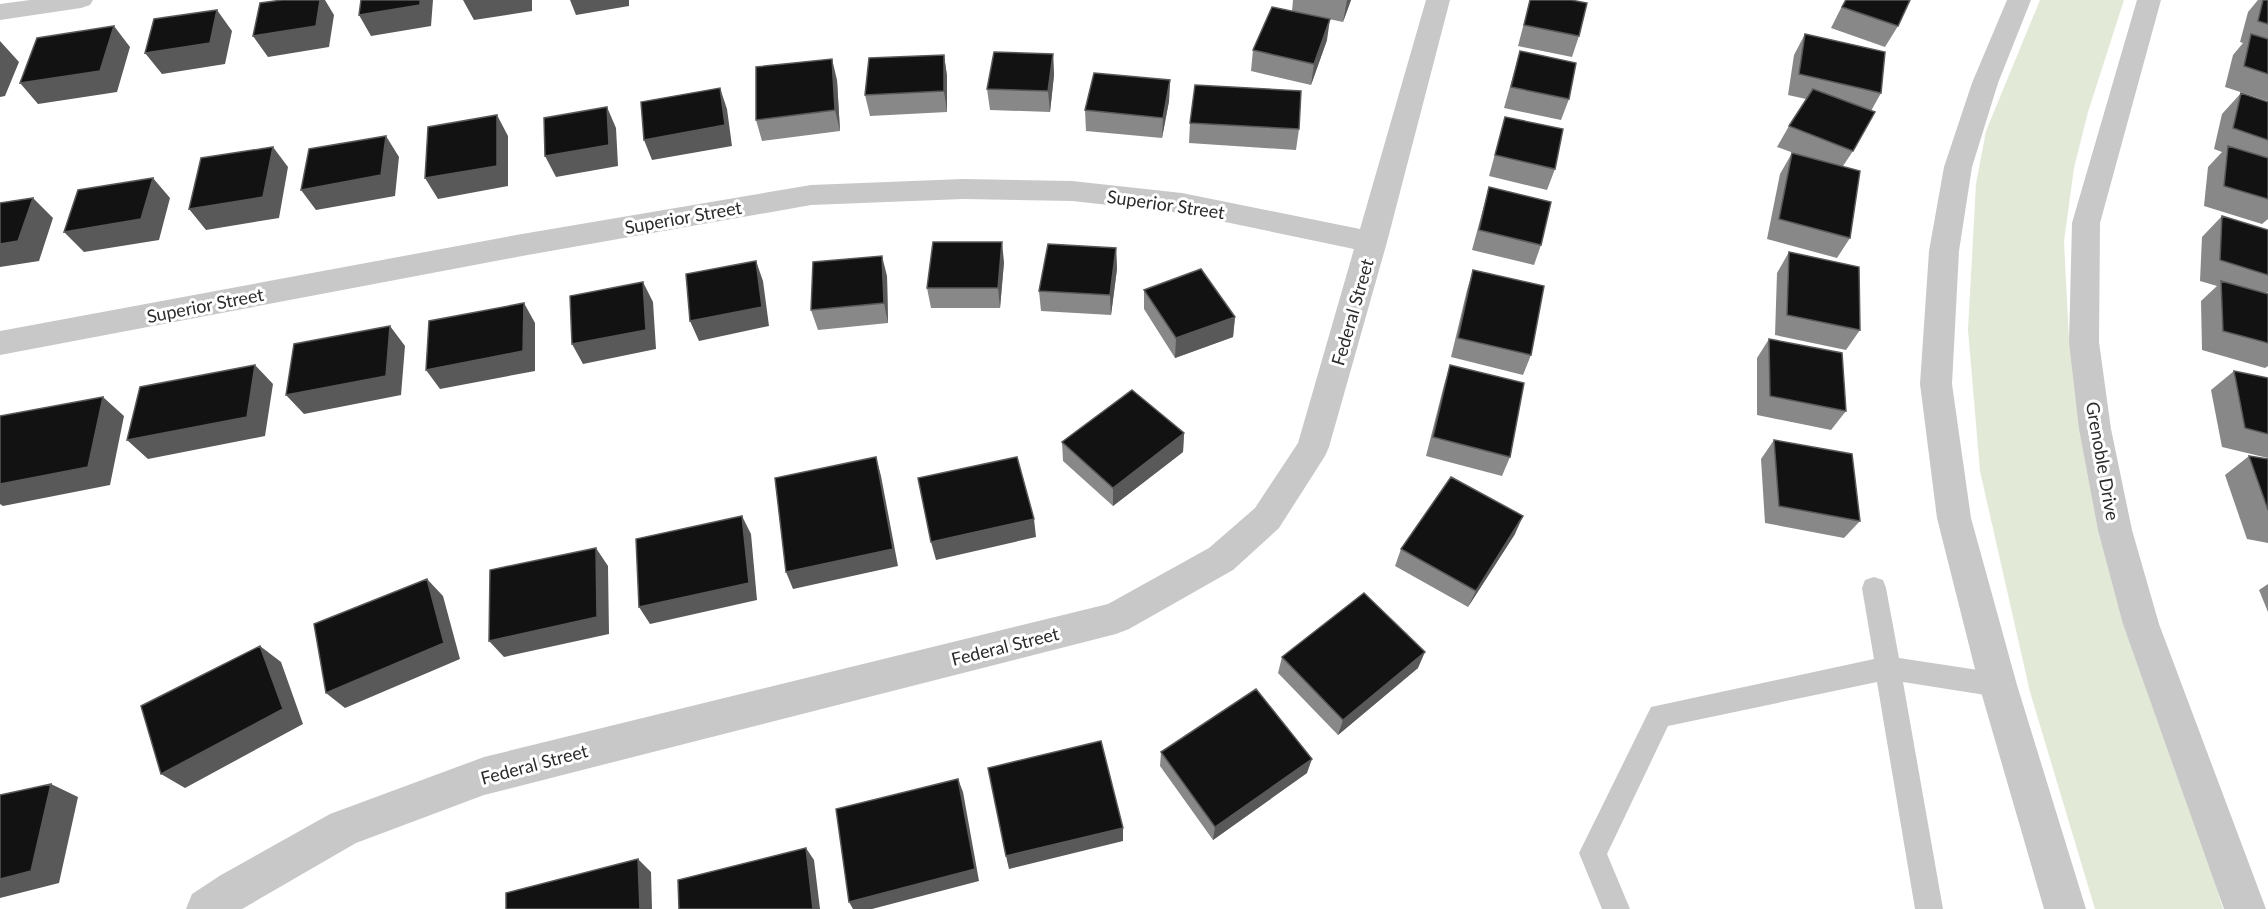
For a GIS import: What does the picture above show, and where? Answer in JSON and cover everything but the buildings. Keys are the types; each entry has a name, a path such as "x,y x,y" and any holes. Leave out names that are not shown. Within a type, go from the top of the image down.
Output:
{"street":[{"path":"0,12 81,0"},
{"name":"Federal Street","path":"207,909 235,889 344,828 484,776 1116,618 1221,559 1267,518 1313,447 1438,0"},
{"path":"2019,0 1985,83 1958,167 1944,251 1936,384 1954,518 1998,685 2065,909"},
{"name":"Grenoble Drive","path":"2149,0 2086,223 2084,342 2095,429 2115,530 2141,624 2245,909"},
{"name":"Superior Street","path":"0,343 522,245 811,195 963,189 1072,191 1182,203 1372,242"}],"lane":[{"path":"1874,588 1929,909"},
{"path":"1616,909 1593,853 1660,716 1887,668 1998,685"}],"green space":[{"path":"2040,0 2124,0 2088,112 2074,168 2064,241 2069,339 2085,453 2223,909 2095,909 2030,692 1980,471 1968,330 1976,184 1986,131"}]}
